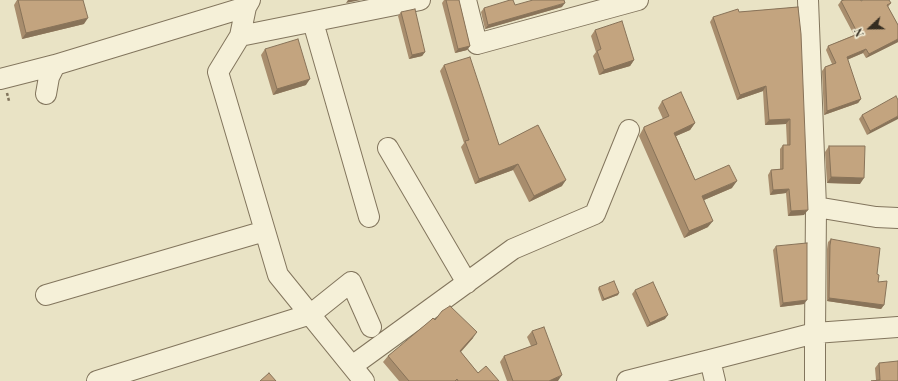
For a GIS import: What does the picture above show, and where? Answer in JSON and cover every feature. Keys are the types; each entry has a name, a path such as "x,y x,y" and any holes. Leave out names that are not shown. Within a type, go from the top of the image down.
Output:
{"street":[{"path":"240,36 420,0"},
{"path":"466,0 477,44 638,0"},
{"path":"809,1 816,207 815,381"},
{"path":"248,4 240,36 218,72 278,275 358,374 467,283 513,248 595,214 628,130"},
{"path":"0,79 55,65 248,4"},
{"path":"313,22 368,217"},
{"path":"46,94 49,77 55,65"},
{"path":"388,148 467,283"},
{"path":"816,207 876,217 898,218"},
{"path":"46,295 265,231"},
{"path":"97,381 310,314 351,282 370,327"},
{"path":"626,381 815,333 898,327"},
{"path":"710,360 715,381"}],"building":[{"path":"18,0 83,0 88,18 26,33"},
{"path":"446,0 459,0 470,46 458,49"},
{"path":"513,0 515,5 533,0 564,0 565,3 488,25 484,8"},
{"path":"889,0 891,3 887,5 898,25 898,39 869,54 866,49 847,57 861,99 827,111 825,67 836,63 828,46 858,34 841,1"},
{"path":"798,7 801,34 808,210 791,211 789,189 773,190 771,170 783,169 783,145 790,145 790,119 769,120 766,86 740,95 713,17 738,9 739,12"},
{"path":"415,9 425,52 412,55 401,12"},
{"path":"622,21 634,60 604,70 597,51 601,49 595,30"},
{"path":"298,39 310,79 277,89 265,49"},
{"path":"470,57 499,145 538,125 566,180 534,196 518,164 479,179 465,141 469,140 444,65"},
{"path":"681,92 695,123 674,133 695,180 729,165 737,181 702,196 713,221 689,231 644,129 644,127 669,116 662,101"},
{"path":"896,96 898,100 898,116 870,131 862,115"},
{"path":"829,146 865,146 864,178 831,177"},
{"path":"831,239 880,248 877,274 879,275 878,282 887,281 884,305 829,298"},
{"path":"807,243 807,300 783,303 776,246"},
{"path":"614,281 619,293 604,299 599,287"},
{"path":"653,282 668,315 650,323 635,290"},
{"path":"450,306 477,332 460,351 478,373 486,366 499,381 458,381 457,379 455,381 409,381 388,356 433,318 435,320 442,311"},
{"path":"544,327 562,375 549,381 513,381 504,356 537,344 532,331"},
{"path":"898,361 898,381 871,381 880,380 879,363"},
{"path":"269,373 276,381 260,381"}]}
